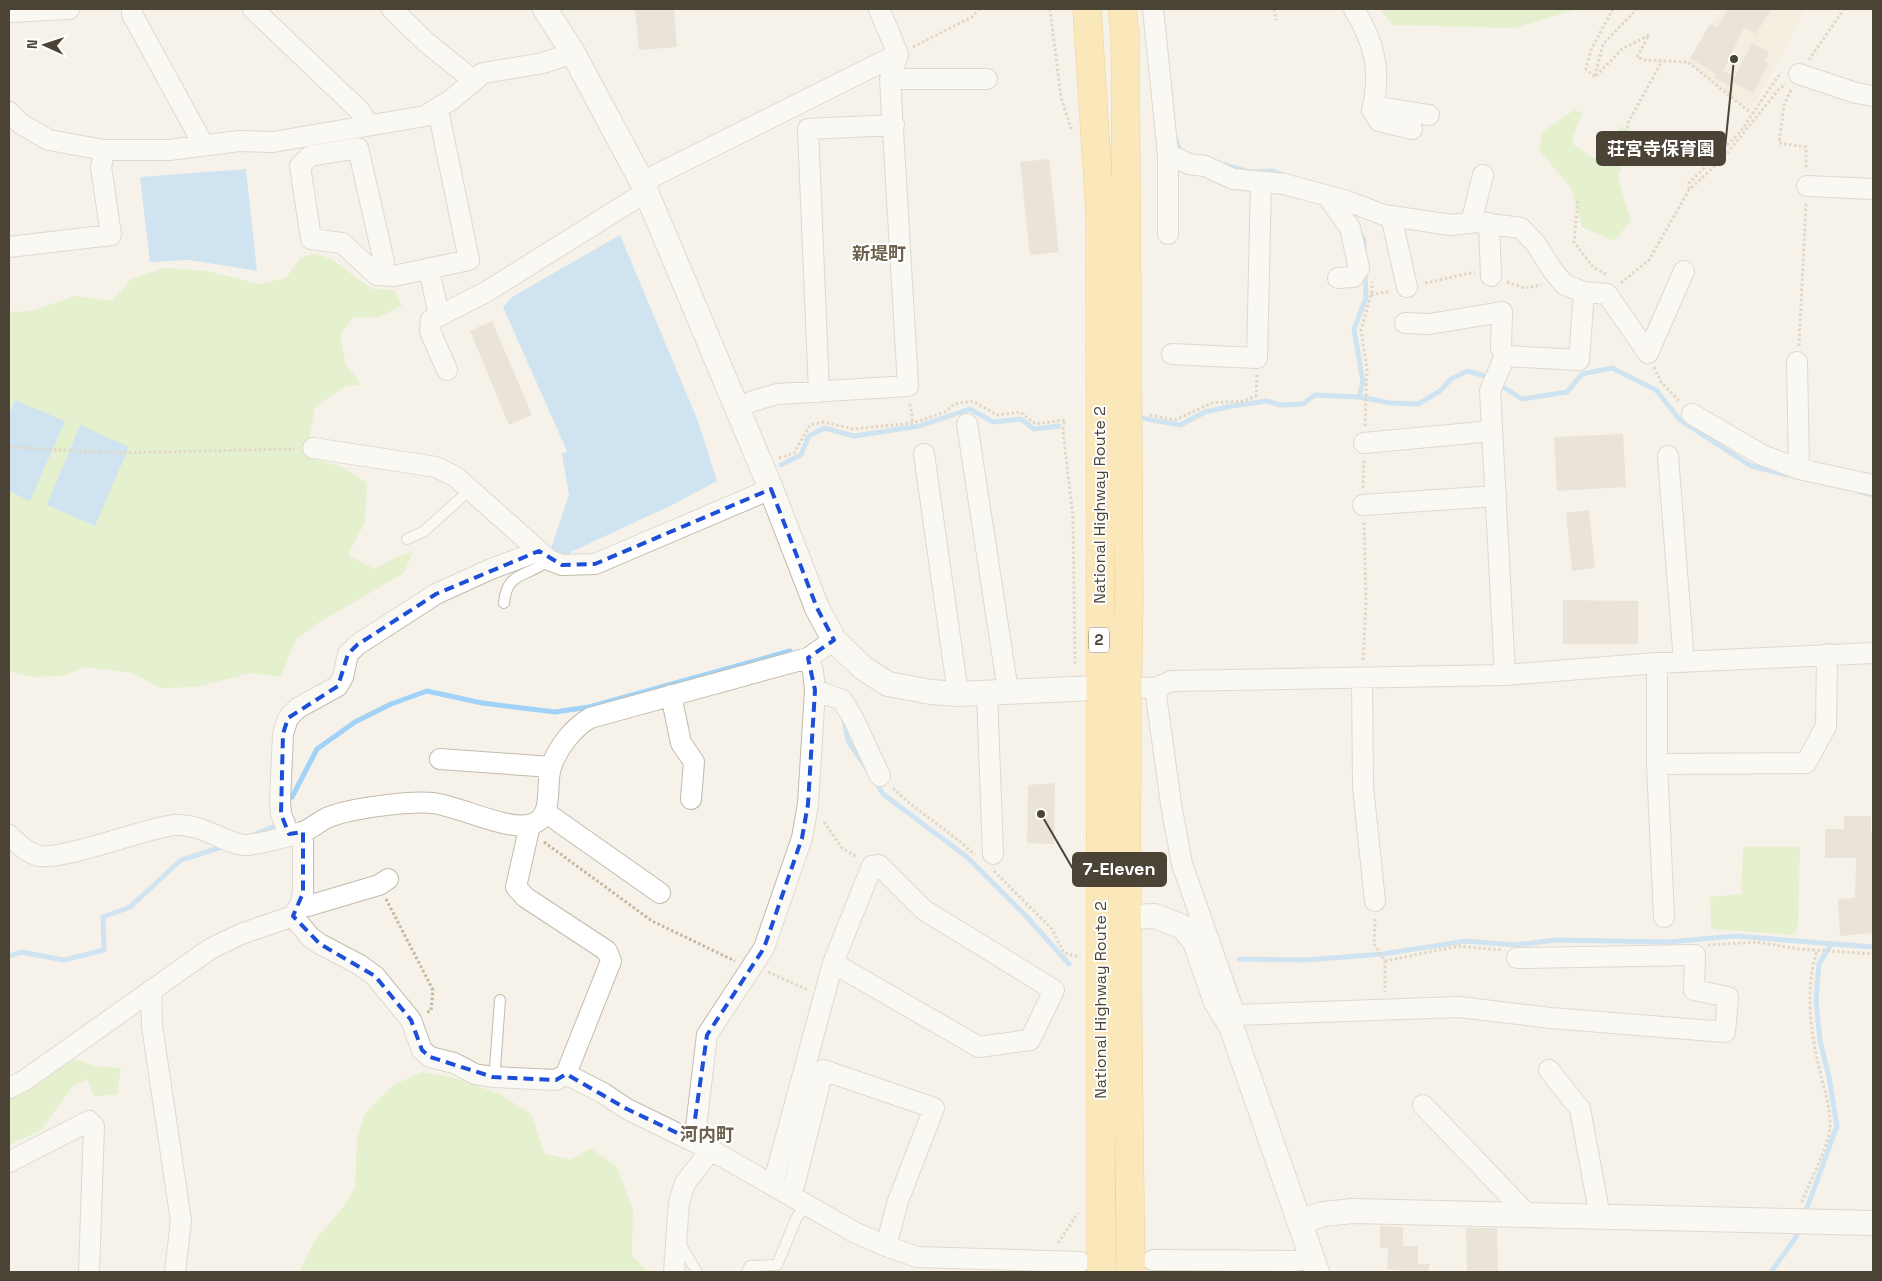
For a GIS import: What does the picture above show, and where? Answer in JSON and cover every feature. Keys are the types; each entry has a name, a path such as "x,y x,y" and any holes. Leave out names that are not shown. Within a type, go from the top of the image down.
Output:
{"highway":[{"name":"National Highway Route 2","path":"1087,9 1100,213 1100,919 1091,1267"},
{"name":"National Highway Route 2","path":"1122,9 1125,34 1129,579 1127,687 1128,917 1142,1266"}],"street":[{"path":"14,11 69,9"},
{"path":"132,9 132,14 204,144"},
{"path":"253,9 359,110 368,124"},
{"path":"392,9 427,43 473,80"},
{"path":"546,9 573,53 644,188 738,408 817,608 834,640 862,668 888,684 931,692 958,694 1127,687 1155,688 1172,681 1505,675 1684,662 1873,653"},
{"path":"738,408 752,401 777,394 908,386 890,79 898,54 879,9"},
{"path":"1153,9 1168,154 1168,234"},
{"path":"1354,9 1368,32 1375,62 1376,91 1372,110 1379,122 1412,129"},
{"path":"13,123 49,140 104,150 169,150 239,141 274,142 368,124 425,116 438,110 483,73 543,63 573,53"},
{"path":"447,370 430,331 431,320 441,313 486,292 632,200 644,188 898,54"},
{"path":"1790,73 1856,93 1873,96"},
{"path":"890,79 987,79"},
{"path":"1373,106 1428,116"},
{"path":"377,275 384,262 358,148 310,156 300,166 311,239 342,243 377,275 394,276 469,260 438,110"},
{"path":"819,392 808,129 894,125"},
{"path":"9,247 111,235 102,168 104,150"},
{"path":"1168,154 1189,164 1205,166 1233,179 1284,184 1391,216 1451,225 1480,223 1521,228 1536,244 1565,285 1584,292 1614,288 1648,353"},
{"path":"1483,174 1480,223 1491,276"},
{"path":"1172,354 1257,358 1261,182"},
{"path":"1807,186 1873,189"},
{"path":"1328,197 1350,228 1359,268 1353,277 1338,278"},
{"path":"1391,216 1407,287"},
{"path":"429,269 437,306 441,313"},
{"path":"1648,353 1684,271"},
{"path":"1505,356 1579,360 1584,292"},
{"path":"1405,323 1429,324 1502,312 1501,348 1505,356 1493,384 1492,431 1505,675"},
{"path":"1798,362 1799,469"},
{"path":"1692,414 1762,455 1799,469 1873,485"},
{"path":"967,424 997,692 989,864"},
{"path":"1364,442 1492,431"},
{"path":"314,448 436,467 456,477 544,556 562,565 596,564 771,489"},
{"path":"924,454 958,694"},
{"path":"1668,456 1684,662"},
{"path":"1363,505 1496,496"},
{"path":"544,556 491,568 436,594 357,645 348,654 343,678 338,686 298,708 288,718 283,734 281,814 296,833 303,893 297,910 310,937 360,965 375,976 411,1020 422,1050 430,1056 475,1074 493,1077 556,1080 566,1074 611,961 607,951 525,897 516,887 551,766 560,749 578,725 590,718 808,658 834,640"},
{"path":"1657,764 1806,763 1826,726 1826,654"},
{"path":"692,1140 696,1127 707,1035 764,948 802,838 808,804 815,690 813,671 808,658"},
{"path":"1657,664 1657,764 1664,916"},
{"path":"1362,678 1363,787 1375,901"},
{"path":"1155,688 1171,804 1182,864 1299,1222 1315,1265"},
{"path":"815,690 842,700 853,718 880,776"},
{"path":"671,695 681,743 694,762 691,799"},
{"path":"440,759 551,766"},
{"path":"9,835 19,846 37,856 49,856 112,842 163,826 177,825 198,827 246,845 296,833 329,817 407,803 435,804 505,823 535,823 660,892"},
{"path":"789,1195 824,997 833,963 872,866 879,865 924,910 1054,990 1030,1040 979,1047 833,963"},
{"path":"9,1088 25,1080 210,950 241,934 297,910 383,882"},
{"path":"1100,919 1155,916 1183,927 1195,942 1216,1002 1233,1020"},
{"path":"1233,1020 1386,1008 1459,1007 1551,1018 1725,1032 1728,997 1694,990 1694,955 1517,958"},
{"path":"151,990 153,1036 180,1221 175,1272"},
{"path":"789,1195 796,1182 823,1070 934,1108 898,1201 886,1246"},
{"path":"1549,1070 1580,1109 1600,1217"},
{"path":"566,1074 603,1093 627,1109 711,1150 854,1232 886,1246 917,1257 1037,1261 1091,1267"},
{"path":"1423,1105 1529,1216"},
{"path":"9,1162 89,1121 94,1126 89,1272"},
{"path":"674,1272 679,1202 685,1183 711,1150"},
{"path":"1299,1222 1323,1214 1353,1211 1873,1223"},
{"path":"1142,1266 1294,1261 1315,1265"}],"lane":[{"path":"407,539 423,532 470,490"},
{"path":"504,603 505,588 514,578 540,567 544,556"},
{"path":"493,1077 500,1000"},
{"path":"747,1272 750,1266 777,1265 796,1219 789,1195"},
{"path":"677,1237 697,1272"}],"path":[{"path":"898,54 972,18 979,9"},
{"path":"1050,9 1061,97 1074,139"},
{"path":"1274,9 1276,20"},
{"path":"1595,77 1586,69 1591,50 1613,9"},
{"path":"1595,77 1603,44 1637,9"},
{"path":"1689,190 1689,182 1740,132 1751,113 1790,73 1844,9"},
{"path":"1595,77 1622,49 1649,35 1637,57 1644,60 1688,62 1751,113"},
{"path":"1620,152 1629,121 1662,61"},
{"path":"1790,73 1779,143 1806,147 1807,186 1798,362"},
{"path":"1578,200 1574,242 1614,288 1649,260 1689,190 1724,157 1790,73"},
{"path":"1371,295 1471,271 1525,288 1553,284 1560,279"},
{"path":"1648,353 1661,382 1692,414"},
{"path":"1144,414 1175,420 1212,403 1243,401 1256,396 1257,358"},
{"path":"9,446 115,453 314,448"},
{"path":"880,776 904,800 958,838 989,864 1052,929 1064,953 1070,956 1086,957"},
{"path":"808,804 842,848 872,866"},
{"path":"535,823 652,921 824,997"},
{"path":"383,882 432,990 431,1011 411,1020"},
{"path":"1375,901 1374,944 1385,961 1386,1008"},
{"path":"1796,1222 1830,1130 1830,1110 1814,1038 1810,997 1811,968 1817,951"},
{"path":"1037,1261 1037,1251 1060,1242 1077,1217 1078,1208"}],"highlighted area":[{"path":"771,489 817,608 834,640 808,658 815,690 808,804 802,838 764,948 707,1035 692,1140 627,1109 566,1074 556,1080 493,1077 430,1057 422,1050 411,1020 375,976 320,944 293,916 303,893 303,832 289,834 281,814 283,734 288,718 338,686 348,654 357,645 436,594 539,551 562,565 595,564"}],"shaded area":[{"path":"1724,9 1805,9 1781,57 1749,111 1688,62 1710,24"}],"green space":[{"path":"1380,9 1578,9 1514,28 1393,25"},
{"path":"1574,110 1583,113 1574,133 1573,144 1593,158 1599,157 1608,151 1614,142 1620,126 1633,132 1618,178 1631,221 1614,241 1582,227 1571,188 1539,150 1542,132"},
{"path":"315,253 333,260 372,289 395,290 402,306 379,317 353,318 340,335 346,365 362,385 346,386 315,407 310,436 316,460 341,466 367,483 365,522 348,555 374,569 398,556 413,552 404,573 318,623 296,639 281,677 252,673 195,687 161,688 132,673 84,667 63,676 33,677 9,671 9,312 32,311 74,296 112,301 131,279 164,268 208,271 259,284 286,278 300,258"},
{"path":"1743,847 1800,847 1798,926 1794,935 1711,929 1710,897 1741,894"},
{"path":"76,1059 93,1066 121,1068 117,1094 94,1097 87,1079 73,1086 41,1130 9,1145 9,1097 54,1069"},
{"path":"422,1072 452,1077 500,1094 532,1115 544,1153 571,1160 591,1148 617,1167 633,1210 632,1255 645,1269 653,1272 299,1272 315,1240 344,1206 355,1188 357,1139 365,1113 393,1085"}],"water":[{"path":"246,169 257,271 189,260 150,262 140,177"},
{"path":"620,235 698,421 717,481 672,505 571,552 570,560 550,551 569,495 562,454 567,451 503,307 512,297"},
{"path":"15,400 65,421 30,501 9,491 9,416"},
{"path":"80,425 129,447 95,526 47,505"}],"building":[{"path":"635,9 674,9 677,47 639,50"},
{"path":"1728,9 1771,9 1756,34 1744,27 1723,71 1735,77 1752,43 1769,52 1765,61 1769,63 1753,93 1735,83 1729,86 1714,77 1716,74 1690,58 1710,24 1717,28"},
{"path":"1049,159 1059,252 1030,255 1020,162"},
{"path":"492,321 532,415 509,425 470,331"},
{"path":"1623,434 1626,487 1557,491 1554,437"},
{"path":"1589,510 1595,568 1572,571 1566,513"},
{"path":"1563,600 1638,601 1638,644 1563,644"},
{"path":"1055,783 1054,844 1027,843 1028,785"},
{"path":"1844,816 1871,816 1871,833 1873,833 1873,933 1840,936 1838,899 1855,898 1856,858 1825,858 1825,829 1844,829"},
{"path":"1380,1226 1403,1227 1403,1246 1418,1246 1418,1264 1430,1264 1428,1272 1399,1272 1399,1270 1387,1269 1388,1248 1380,1248"},
{"path":"1466,1228 1497,1228 1498,1272 1467,1272"}],"waterway":[{"path":"1174,135 1181,153"},
{"path":"1225,165 1249,172 1273,171 1285,176"},
{"path":"1359,232 1364,240 1364,250"},
{"path":"1359,397 1363,382 1354,329 1366,298 1365,271"},
{"path":"1498,384 1522,399 1567,392 1582,374 1612,368 1656,390 1680,420 1751,466 1788,475"},
{"path":"1136,417 1180,425 1205,412 1267,401 1280,405 1303,404 1315,395 1359,397 1390,403 1418,404 1440,391 1451,379 1467,371 1482,375 1490,380"},
{"path":"781,465 801,455 809,436 824,428 854,436 919,426 970,409 993,422 1021,419 1034,429 1059,426"},
{"path":"1860,492 1873,495"},
{"path":"292,797 317,749 355,722 391,704 427,691 482,703 555,712 589,707 790,651"},
{"path":"844,719 848,741 867,769"},
{"path":"875,781 883,794 967,857 1026,916 1069,964"},
{"path":"251,836 278,825"},
{"path":"9,956 21,952 64,960 104,950 103,917 130,907 181,860 225,846"},
{"path":"1239,959 1306,960 1383,954 1466,941 1515,945 1556,940 1669,942 1735,936 1873,947"},
{"path":"1804,1216 1837,1126 1829,1077 1820,1041 1816,1000 1819,964 1831,944"},
{"path":"1771,1272 1796,1237 1799,1229"}],"place":[{"name":"荘宮寺保育園","path":"1734,59"},
{"name":"7-Eleven","path":"1041,814"}],"district":[{"name":"新堤町","path":"879,254"},
{"name":"河内町","path":"707,1135"}]}
